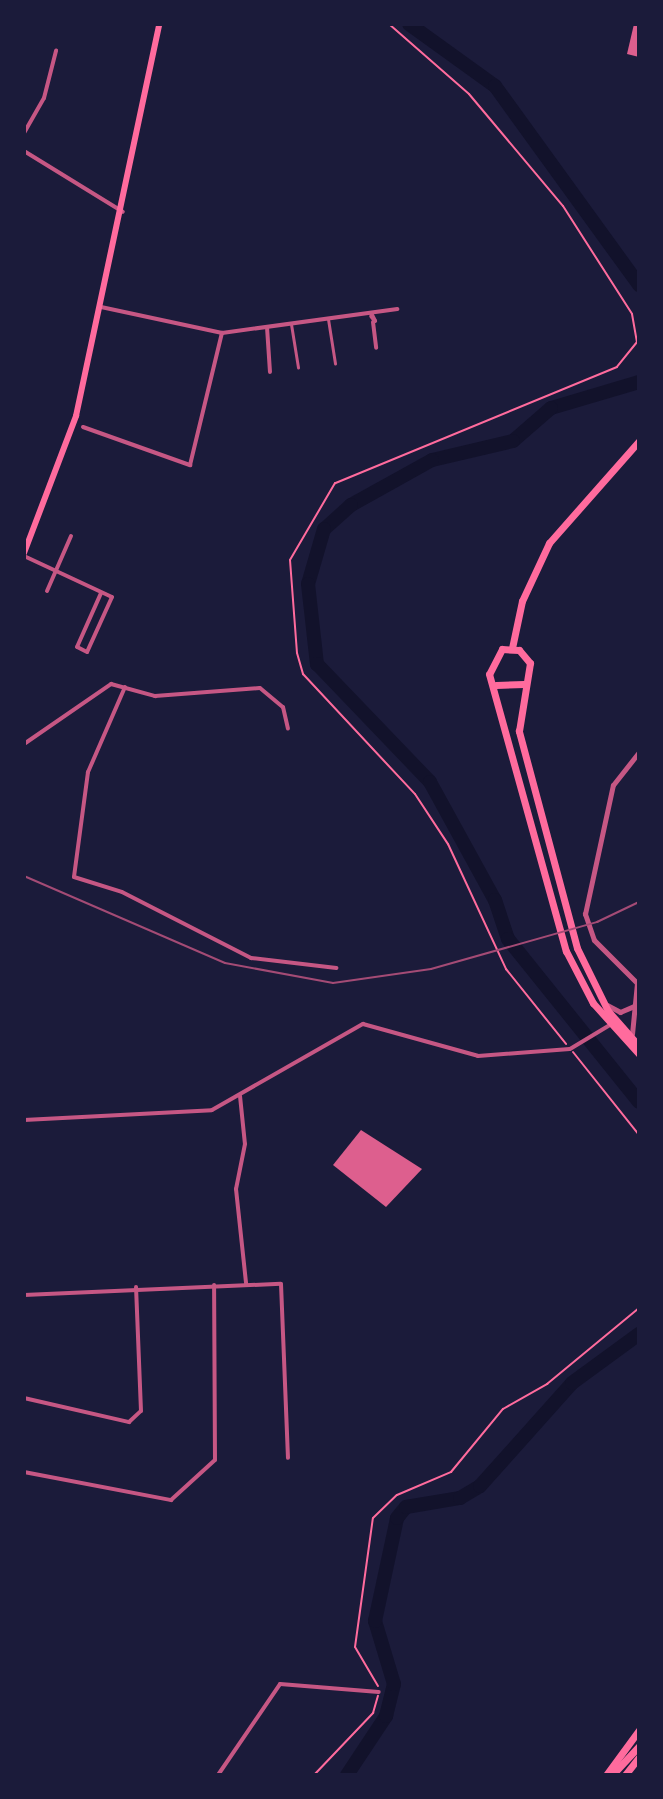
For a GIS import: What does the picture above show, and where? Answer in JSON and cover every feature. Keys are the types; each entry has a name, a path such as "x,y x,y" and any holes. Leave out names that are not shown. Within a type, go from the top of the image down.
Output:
{"main road":[{"path":"24,555 76,416 123,212 159,24"},
{"path":"639,441 549,543 522,601 512,648 491,661 566,951 610,1025 639,1054"},
{"path":"512,648 530,663 517,707 520,739 577,948 601,998 639,1045"},
{"path":"496,685 511,690 526,683"},
{"path":"609,1775 639,1730"},
{"path":"609,1775 639,1746"},
{"path":"627,1773 639,1757"},
{"path":"627,1773 639,1763"}],"street":[{"path":"24,133 44,98 56,51"},
{"path":"24,151 123,212"},
{"path":"101,307 222,333 328,319 372,317 397,309"},
{"path":"372,317 376,348"},
{"path":"328,319 335,363"},
{"path":"291,324 298,367"},
{"path":"267,327 270,372"},
{"path":"83,427 190,465 222,333"},
{"path":"47,591 71,536"},
{"path":"24,555 112,597 87,652 77,647 101,593"},
{"path":"125,687 88,772 74,877 122,892 251,958 336,968"},
{"path":"24,744 90,693 125,687 179,696 260,688 283,707 288,728"},
{"path":"639,752 613,785 585,914 594,940 637,983 628,1027 639,1045"},
{"path":"601,998 614,1011 634,1006"},
{"path":"24,1120 212,1110 363,1024 470,1055 570,1049 610,1025"},
{"path":"240,1096 245,1144 236,1189 246,1283"},
{"path":"24,1295 136,1287 281,1284 288,1458"},
{"path":"24,1472 171,1500 215,1460 214,1285"},
{"path":"24,1398 129,1422 141,1411 136,1287"},
{"path":"218,1775 280,1684 379,1692"}],"path":[{"path":"389,24 469,94 563,206 632,314 637,342 617,367 335,483 290,560 297,653 303,674 415,794 448,844 506,969 639,1135"},
{"path":"314,1775 373,1713 379,1692 355,1647 373,1518 397,1495 451,1472 503,1409 547,1384 639,1308"}],"building":[{"path":"634,24 639,24 639,57 627,54"},
{"path":"361,1130 422,1169 386,1207 333,1165"}],"waterway":[{"path":"409,24 495,86 639,285"},
{"path":"639,382 551,408 513,441 432,460 351,505 324,529 308,584 317,664 430,782 495,900 508,939 639,1102"},
{"path":"347,1775 386,1716 394,1684 375,1621 397,1518 406,1507 460,1498 480,1486 572,1383 639,1334"}],"tram line":[{"path":"24,876 225,963 333,983 431,969 597,922 639,902"}]}
